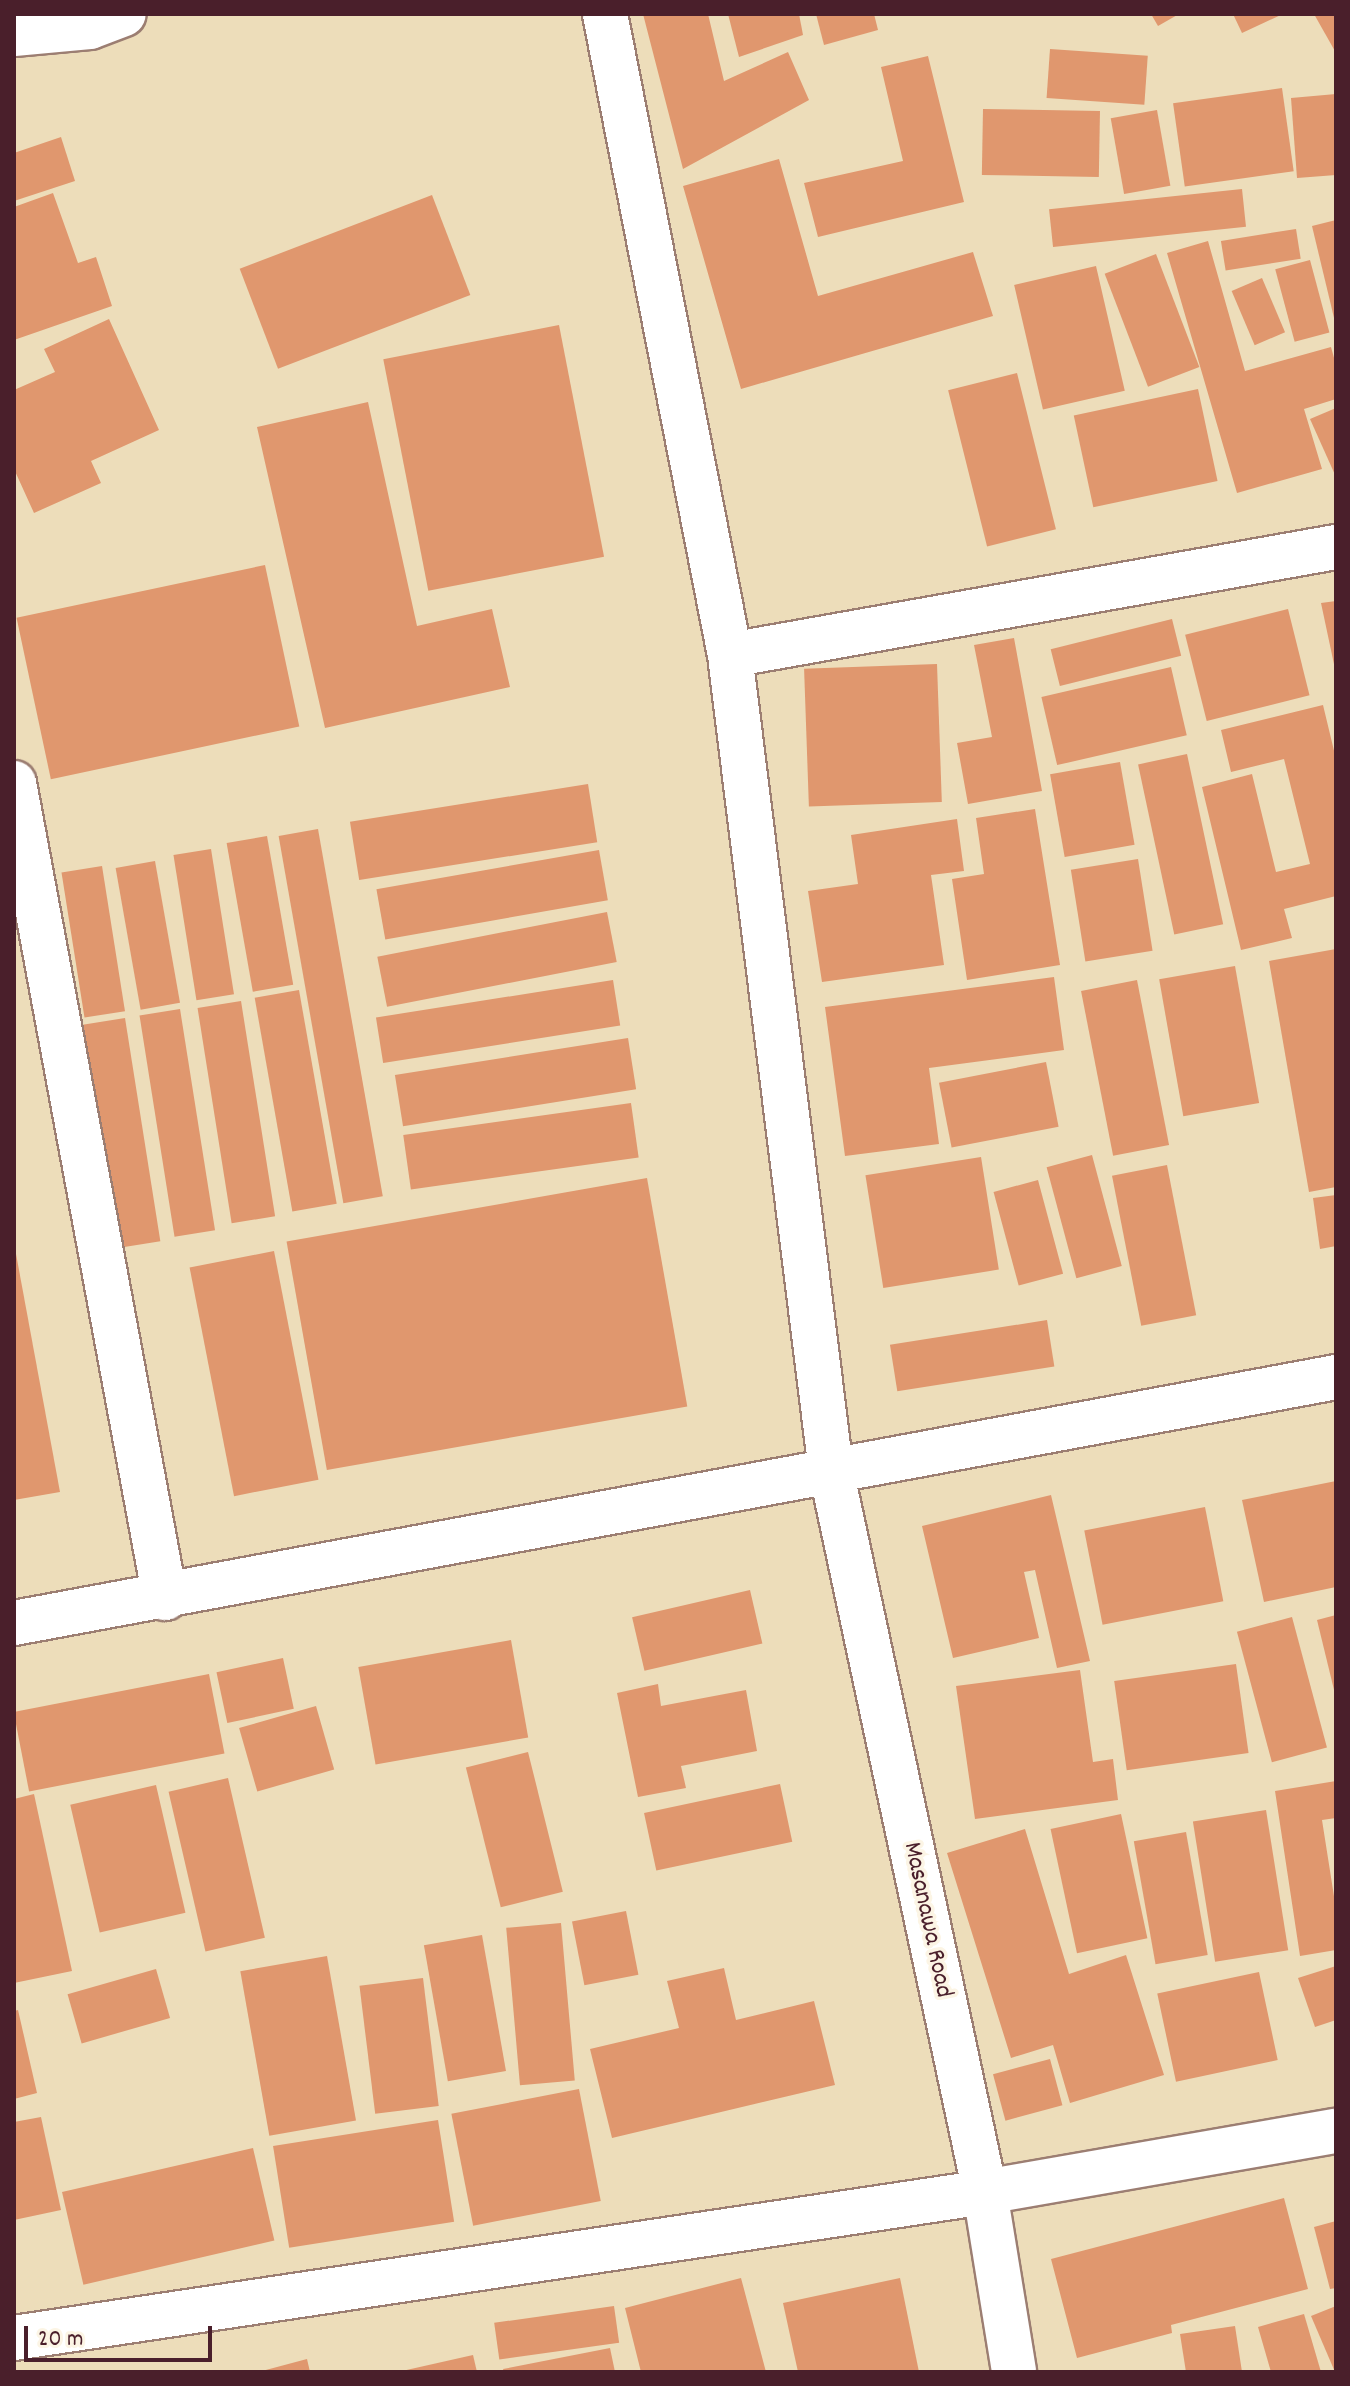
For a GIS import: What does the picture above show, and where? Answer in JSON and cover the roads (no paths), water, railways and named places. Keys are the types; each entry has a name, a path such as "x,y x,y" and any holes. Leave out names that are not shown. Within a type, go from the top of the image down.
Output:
{"street":[{"path":"14,34 90,27 124,14"},
{"name":"Masanawa Road","path":"605,14 730,655 831,1470 985,2192 1014,2372"},
{"path":"730,655 1336,547"},
{"path":"14,783 165,1598"},
{"path":"14,1623 165,1598 1336,1377"},
{"path":"14,2338 985,2192 1336,2131"}]}
